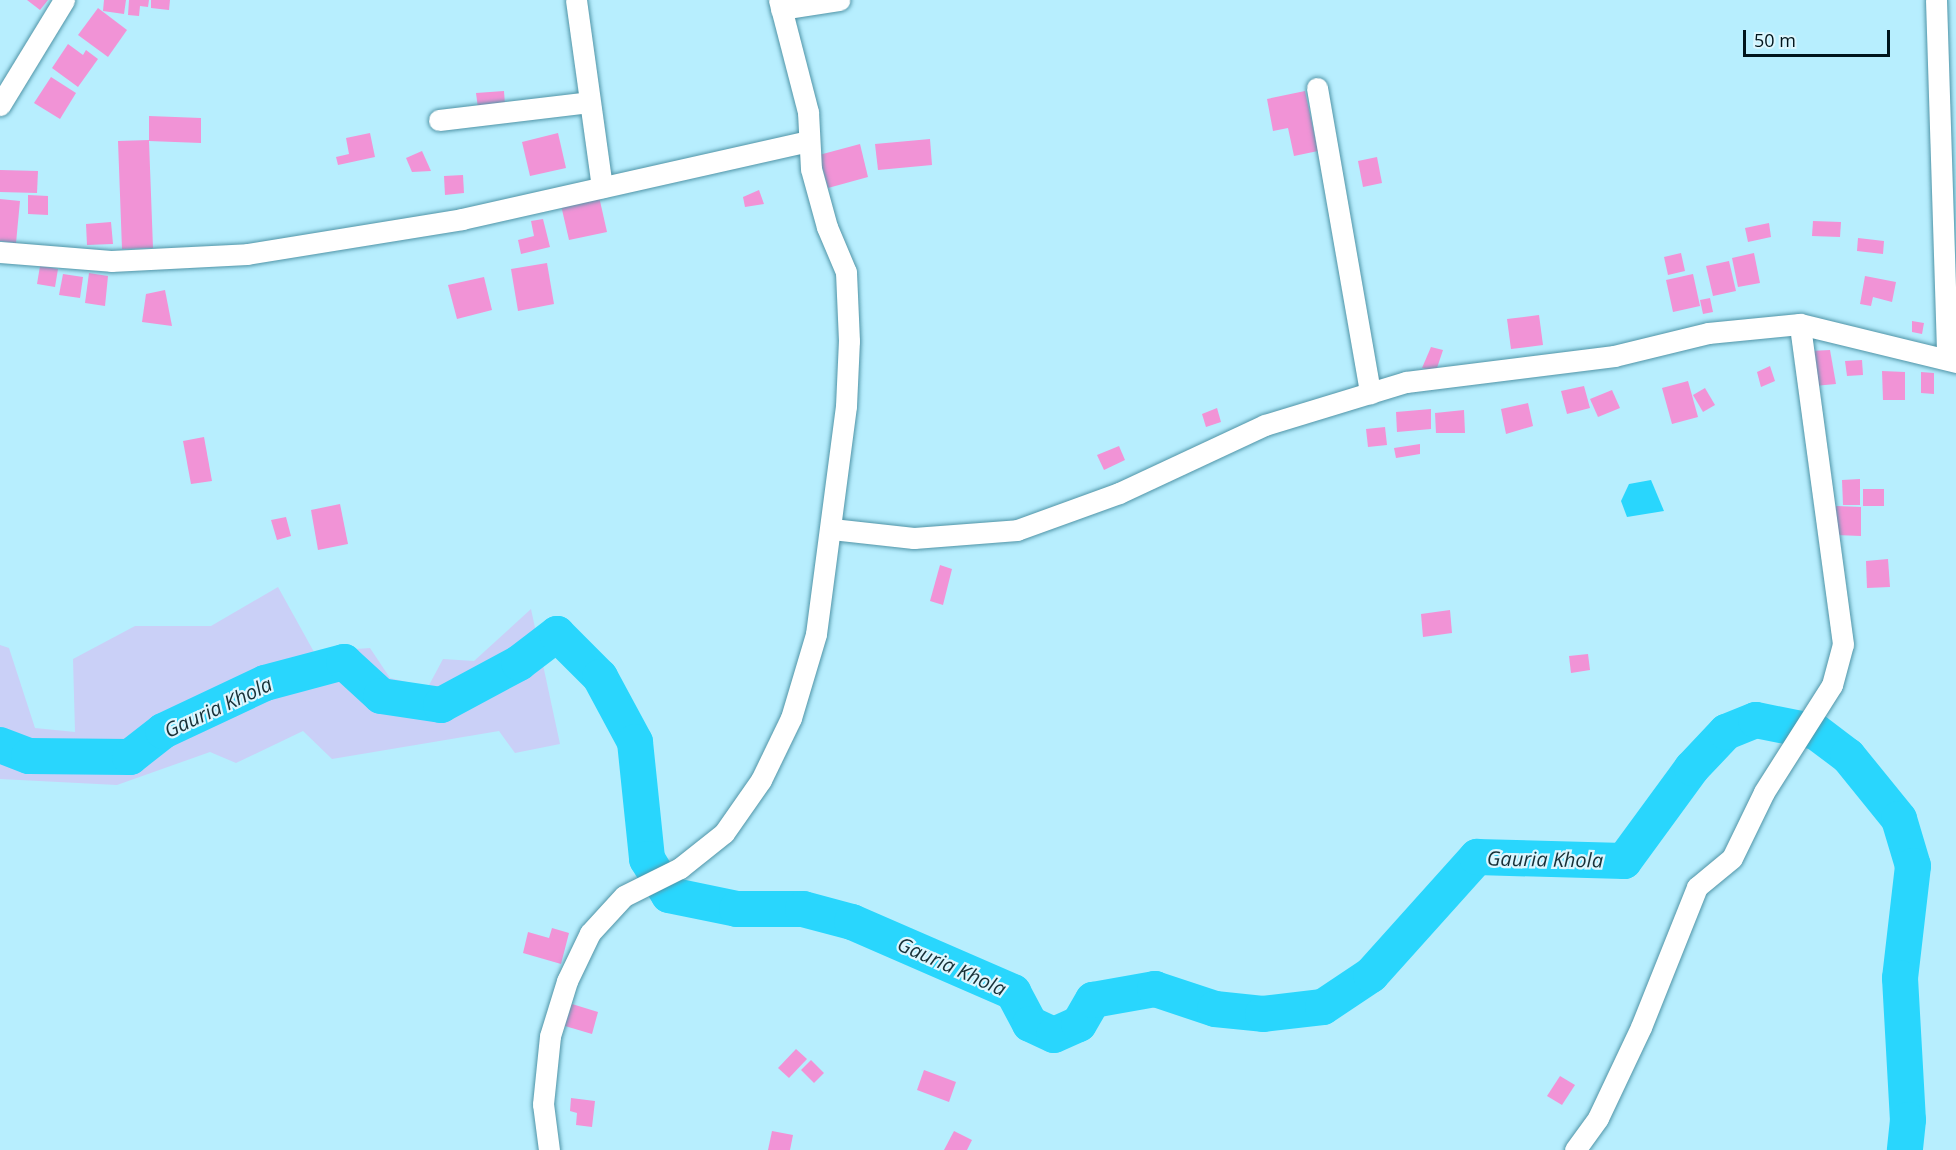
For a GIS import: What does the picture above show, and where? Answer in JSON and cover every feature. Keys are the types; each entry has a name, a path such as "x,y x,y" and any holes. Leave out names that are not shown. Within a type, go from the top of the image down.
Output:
{"street":[{"path":"0,105 64,0"},
{"path":"576,0 602,187"},
{"path":"549,1150 543,1104 550,1036 567,981 590,933 624,896 680,868 724,833 761,780 791,718 816,634 832,529 846,406 849,341 846,272 819,203 808,141 808,112 780,5 838,0"},
{"path":"832,529 914,538 1017,530 1119,493 1264,425 1406,382 1614,356 1708,333 1800,324 1952,361 1936,0"},
{"path":"1317,88 1370,393"},
{"path":"439,120 589,102"},
{"path":"0,252 129,261 247,254 462,219 808,141"},
{"path":"1575,1150 1598,1118 1641,1027 1697,887 1732,858 1758,802 1832,685 1843,644 1800,324"}],"shaded area":[{"path":"278,587 314,652 370,648 390,678 428,687 443,659 474,661 531,609 560,744 515,753 499,731 332,759 303,731 236,763 210,752 117,785 0,779 0,645 9,648 35,728 75,732 73,659 135,626 211,626"}],"water":[{"path":"1651,480 1664,511 1627,517 1621,501 1629,484"}],"building":[{"path":"27,0 48,0 40,10"},
{"path":"104,0 126,0 124,14 103,11"},
{"path":"129,0 149,0 148,7 140,6 139,16 128,15"},
{"path":"151,0 170,0 169,10 151,8"},
{"path":"98,8 127,30 108,57 78,35"},
{"path":"68,44 83,55 86,50 98,59 78,87 52,68"},
{"path":"51,77 76,93 60,119 34,103"},
{"path":"504,91 505,105 478,108 476,93"},
{"path":"1305,91 1318,151 1294,156 1288,128 1273,131 1267,99"},
{"path":"149,116 201,118 201,143 149,141 153,248 122,249 118,141 149,140"},
{"path":"370,133 375,157 338,165 336,157 349,154 346,138"},
{"path":"558,133 566,168 530,176 522,142"},
{"path":"930,139 932,165 878,170 875,144"},
{"path":"860,144 868,177 828,188 819,155"},
{"path":"422,151 431,171 412,172 406,158"},
{"path":"1377,157 1382,183 1363,187 1358,161"},
{"path":"0,170 38,171 37,193 0,192"},
{"path":"463,175 464,193 445,195 444,176"},
{"path":"759,190 764,204 745,207 743,197"},
{"path":"598,192 607,232 569,240 560,201"},
{"path":"28,195 48,196 48,215 28,214"},
{"path":"0,199 20,201 16,243 0,241"},
{"path":"543,219 550,247 521,254 518,240 534,236 531,221"},
{"path":"1813,221 1841,222 1840,237 1812,236"},
{"path":"111,222 113,244 87,245 86,224"},
{"path":"1769,223 1771,237 1748,242 1745,228"},
{"path":"1858,238 1884,241 1883,254 1857,251"},
{"path":"1681,253 1685,271 1668,275 1664,257"},
{"path":"1754,253 1760,283 1738,287 1732,258"},
{"path":"1729,261 1736,291 1713,296 1706,266"},
{"path":"547,263 554,304 518,311 511,269"},
{"path":"40,266 58,269 55,287 37,284"},
{"path":"89,273 108,276 105,306 85,303"},
{"path":"63,274 83,277 80,298 59,295"},
{"path":"1693,274 1700,306 1673,312 1666,280"},
{"path":"1865,276 1896,282 1892,302 1873,297 1871,306 1860,304"},
{"path":"484,277 492,310 457,319 448,285"},
{"path":"165,290 172,326 142,322 146,294"},
{"path":"1710,298 1713,312 1703,314 1700,300"},
{"path":"1539,315 1543,345 1511,349 1507,319"},
{"path":"1912,321 1924,323 1922,334 1912,332"},
{"path":"1431,347 1443,350 1436,371 1422,368"},
{"path":"1830,350 1836,384 1814,386 1810,351"},
{"path":"1862,360 1863,375 1847,376 1845,361"},
{"path":"1770,366 1775,381 1761,387 1757,372"},
{"path":"1882,371 1905,372 1905,400 1883,400"},
{"path":"1921,372 1934,373 1934,394 1921,393"},
{"path":"1688,381 1698,417 1672,424 1662,388"},
{"path":"1584,386 1590,408 1567,414 1561,391"},
{"path":"1705,388 1715,405 1703,412 1693,395"},
{"path":"1612,390 1620,408 1598,417 1590,399"},
{"path":"1528,403 1533,426 1506,434 1501,409"},
{"path":"1217,408 1221,422 1206,427 1202,414"},
{"path":"1431,409 1431,429 1397,432 1396,412"},
{"path":"1464,410 1465,433 1436,433 1435,413"},
{"path":"1385,427 1387,445 1368,447 1366,429"},
{"path":"204,437 212,481 191,484 183,441"},
{"path":"1420,444 1420,454 1396,458 1394,448"},
{"path":"1119,446 1125,460 1104,470 1097,455"},
{"path":"1860,479 1860,505 1843,505 1842,480"},
{"path":"1863,489 1884,489 1884,506 1863,506"},
{"path":"340,504 348,544 318,550 311,510"},
{"path":"1836,506 1861,507 1861,536 1836,535"},
{"path":"286,517 291,536 277,540 271,520"},
{"path":"1888,559 1890,587 1867,588 1866,561"},
{"path":"940,565 952,569 943,605 930,601"},
{"path":"1450,610 1452,633 1423,637 1421,614"},
{"path":"1588,654 1590,670 1571,673 1569,656"},
{"path":"552,928 569,933 561,964 523,953 528,932 549,938"},
{"path":"572,1004 598,1012 592,1034 565,1026"},
{"path":"796,1049 807,1059 789,1078 778,1068"},
{"path":"811,1060 824,1073 814,1083 801,1070"},
{"path":"924,1070 956,1082 949,1102 917,1090"},
{"path":"1560,1076 1575,1085 1562,1105 1547,1096"},
{"path":"571,1098 595,1101 592,1127 576,1125 577,1113 570,1111"},
{"path":"772,1131 793,1135 790,1150 768,1150"},
{"path":"954,1131 972,1140 967,1150 944,1150"}],"waterway":[{"name":"Gauria Khola","path":"0,745 29,756 130,757 163,731 265,683 344,662 381,696 441,705 519,663 557,634 600,677 635,742 647,859 669,895 737,909 803,909 852,922 1013,992 1030,1024 1054,1035 1079,1024 1093,1000 1155,989 1215,1009 1263,1014 1323,1007 1371,975 1477,857 1624,861 1692,768 1726,732 1756,720 1816,732 1848,756 1899,819 1913,866 1900,978 1908,1120 1905,1150"}]}
